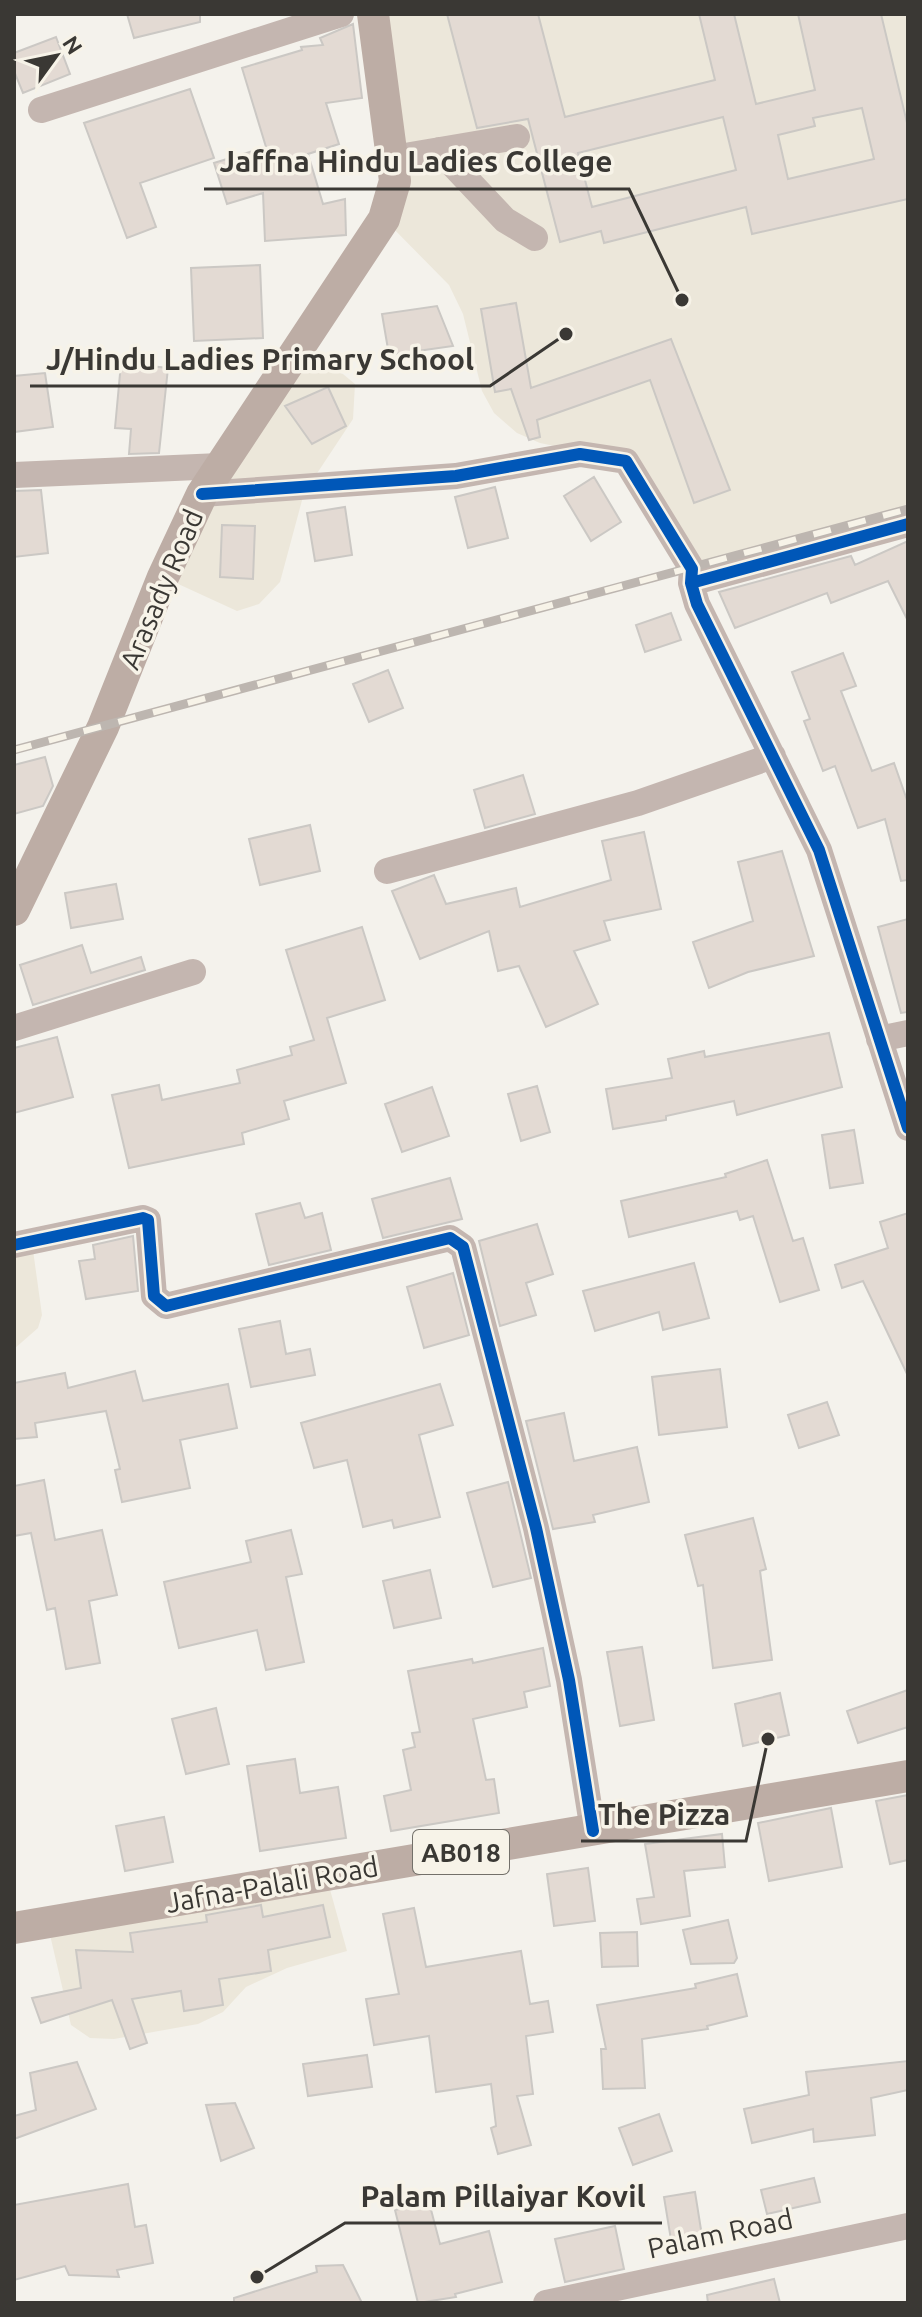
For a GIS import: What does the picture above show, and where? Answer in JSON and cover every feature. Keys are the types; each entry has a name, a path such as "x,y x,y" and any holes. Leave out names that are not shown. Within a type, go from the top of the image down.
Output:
{"main road":[{"name":"Arasady Road","path":"14,910 103,727 163,577 202,494 384,219 395,181 373,14"},
{"name":"Jafna-Palali Road","path":"14,1928 908,1776"}],"street":[{"path":"41,110 341,14"},
{"path":"393,158 517,137"},
{"path":"439,150 505,220 535,238"},
{"path":"202,494 456,476 580,454 626,461 692,569 691,583 697,604 819,850 908,1128"},
{"path":"14,475 220,466"},
{"path":"691,583 908,524"},
{"path":"387,871 638,803 773,756"},
{"path":"14,1028 193,972"},
{"path":"879,1039 908,1033"},
{"path":"14,1245 143,1218 148,1220 154,1296 166,1306 450,1238 457,1239 463,1247 536,1528 569,1680 593,1831"},
{"name":"Palam Road","path":"546,2303 908,2226"}],"shaded area":[{"path":"373,14 908,14 908,509 692,569 626,461 540,443 517,433 494,413 482,391 463,314 449,285 384,219"},
{"path":"291,359 343,374 355,384 353,419 304,493 280,582 259,604 237,611 163,577"},
{"path":"32,1243 42,1315 38,1328 14,1349 14,1245"},
{"path":"326,1875 347,1951 287,1968 246,1987 223,2012 198,2024 114,2039 90,2038 71,2025 47,1922"}],"building":[{"path":"127,14 200,14 200,22 134,38"},
{"path":"447,14 538,14 565,117 715,80 699,14 734,14 756,104 815,90 798,14 881,14 908,127 908,199 752,234 746,207 604,243 601,231 560,242 528,119 477,128","holes":["862,108 874,159 788,179 778,135 815,126 813,118","723,117 736,170 592,207 578,153"]},
{"path":"353,24 362,98 326,103 339,144 308,154 323,204 345,199 346,235 265,241 263,193 227,204 214,163 266,147 242,68 302,50 301,47 323,45 320,38"},
{"path":"56,37 70,74 23,93 14,71 14,53"},
{"path":"190,89 214,158 140,183 156,227 127,238 84,123"},
{"path":"260,265 263,338 194,341 191,268"},
{"path":"516,303 531,388 671,339 730,490 694,503 650,380 537,420 540,437 529,440 511,389 495,392 481,309"},
{"path":"437,306 453,346 389,355 382,314"},
{"path":"121,363 168,368 159,453 129,454 131,429 115,428"},
{"path":"45,373 53,427 14,432 14,376"},
{"path":"328,387 346,426 312,444 285,406"},
{"path":"594,477 621,522 591,541 564,496"},
{"path":"495,487 508,538 468,548 455,497"},
{"path":"41,490 48,553 14,557 14,491"},
{"path":"345,507 352,555 315,561 307,513"},
{"path":"222,525 255,526 253,579 220,577"},
{"path":"908,541 908,621 888,581 831,603 827,593 735,628 719,592 851,556 855,565"},
{"path":"671,613 681,640 645,652 636,625"},
{"path":"843,653 856,686 841,691 872,771 894,763 908,803 908,880 901,881 885,819 858,828 835,766 823,771 804,721 810,719 792,672"},
{"path":"388,670 403,708 369,722 353,684"},
{"path":"45,757 53,786 43,806 14,814 14,765"},
{"path":"523,775 535,814 485,828 474,790"},
{"path":"310,825 320,871 260,885 249,839"},
{"path":"644,832 661,909 604,921 610,940 574,951 598,1004 546,1027 519,966 498,971 489,931 420,959 392,891 434,875 446,904 516,888 520,907 611,880 602,841"},
{"path":"782,851 814,956 748,972 709,988 693,942 753,921 738,862"},
{"path":"116,884 123,919 71,928 65,893"},
{"path":"908,919 908,1012 901,1013 878,927"},
{"path":"362,927 385,1000 327,1018 346,1083 284,1101 289,1119 242,1133 244,1144 129,1168 112,1095 159,1085 162,1100 240,1083 237,1070 292,1055 290,1047 314,1040 286,950"},
{"path":"82,945 91,973 141,957 145,970 33,1005 20,965"},
{"path":"829,1033 842,1087 737,1115 734,1101 666,1116 666,1120 613,1129 606,1089 672,1078 668,1059 704,1051 705,1057"},
{"path":"57,1037 73,1097 14,1113 14,1048"},
{"path":"537,1086 550,1132 521,1141 508,1094"},
{"path":"432,1087 449,1136 402,1152 385,1104"},
{"path":"854,1130 863,1183 830,1188 822,1135"},
{"path":"767,1160 793,1241 803,1238 819,1290 780,1302 753,1216 740,1220 737,1211 629,1237 621,1201 726,1177 725,1174"},
{"path":"450,1178 462,1219 383,1238 372,1199"},
{"path":"300,1203 305,1218 322,1213 331,1250 269,1265 256,1214"},
{"path":"908,1213 908,1376 863,1281 842,1288 835,1265 888,1248 880,1222"},
{"path":"537,1224 553,1274 526,1283 536,1315 500,1326 479,1241"},
{"path":"133,1236 138,1291 86,1299 79,1261 95,1259 93,1245"},
{"path":"694,1263 709,1318 663,1330 659,1312 595,1331 583,1291"},
{"path":"453,1273 469,1335 424,1348 407,1287"},
{"path":"280,1321 286,1354 310,1349 315,1375 251,1387 239,1329"},
{"path":"720,1369 727,1427 659,1435 652,1377"},
{"path":"135,1371 143,1401 228,1384 237,1428 180,1440 190,1488 122,1502 115,1470 120,1469 106,1411 35,1423 37,1437 14,1439 14,1383 65,1373 68,1388"},
{"path":"440,1384 453,1425 419,1435 440,1517 394,1528 392,1520 363,1527 347,1460 314,1468 301,1423"},
{"path":"827,1402 839,1435 799,1448 788,1415"},
{"path":"564,1413 574,1461 637,1447 649,1502 593,1515 595,1522 553,1529 526,1421"},
{"path":"44,1480 55,1540 102,1530 117,1595 89,1601 100,1663 66,1669 55,1608 47,1610 31,1533 14,1536 14,1486"},
{"path":"508,1482 531,1578 493,1587 467,1493"},
{"path":"753,1518 766,1569 760,1571 772,1660 713,1668 703,1585 698,1586 685,1535"},
{"path":"291,1530 302,1574 286,1577 304,1662 266,1670 257,1630 179,1648 164,1582 251,1562 246,1541"},
{"path":"430,1570 441,1618 394,1628 383,1581"},
{"path":"642,1647 654,1720 620,1726 607,1652"},
{"path":"543,1648 550,1686 524,1692 527,1707 473,1719 486,1780 494,1779 499,1813 391,1831 384,1796 411,1790 403,1750 415,1747 412,1733 420,1732 408,1671 472,1659 473,1663"},
{"path":"908,1690 908,1727 858,1743 847,1711"},
{"path":"780,1693 789,1735 743,1746 735,1704"},
{"path":"216,1708 229,1764 186,1774 172,1719"},
{"path":"295,1759 300,1793 338,1787 346,1838 260,1851 247,1766"},
{"path":"908,1795 908,1860 890,1864 876,1801"},
{"path":"831,1808 842,1867 769,1881 758,1823"},
{"path":"164,1817 173,1862 125,1871 116,1826"},
{"path":"722,1834 725,1867 684,1871 690,1916 641,1924 637,1899 654,1897 645,1844"},
{"path":"588,1868 595,1921 554,1926 547,1874"},
{"path":"261,1905 263,1917 323,1905 330,1937 268,1950 271,1971 219,1979 223,2005 184,2011 181,1991 132,1999 147,2043 130,2049 112,2000 41,2023 32,1998 81,1988 76,1950 133,1952 130,1933 207,1922 206,1915"},
{"path":"414,1908 426,1967 521,1951 530,2004 548,2001 553,2032 526,2036 533,2094 517,2096 531,2145 498,2154 491,2128 496,2126 491,2084 436,2092 429,2036 374,2045 366,1999 399,1994 383,1914"},
{"path":"728,1920 737,1958 734,1963 691,1964 683,1930"},
{"path":"637,1932 638,1966 602,1967 600,1933"},
{"path":"737,1974 747,2016 707,2026 708,2029 642,2039 645,2088 603,2089 601,2049 606,2049 597,2005 696,1988 695,1984"},
{"path":"367,2055 372,2087 308,2096 303,2064"},
{"path":"908,2061 908,2090 871,2098 875,2135 814,2142 813,2129 752,2143 744,2109 809,2095 806,2072"},
{"path":"77,2062 96,2109 14,2139 14,2116 36,2110 30,2073"},
{"path":"235,2103 254,2148 221,2161 206,2105"},
{"path":"659,2114 672,2151 633,2165 619,2128"},
{"path":"814,2178 820,2202 767,2214 761,2190"},
{"path":"128,2184 135,2227 146,2225 153,2263 117,2270 119,2277 69,2275 65,2266 14,2280 14,2205"},
{"path":"695,2192 702,2236 671,2240 664,2197"},
{"path":"429,2202 440,2244 489,2231 502,2282 455,2294 456,2297 418,2303 395,2210"},
{"path":"615,2226 624,2269 565,2282 555,2239"},
{"path":"343,2265 362,2303 234,2303 234,2298 317,2272 316,2266"},
{"path":"774,2279 780,2303 708,2303 707,2295"}],"railway":[{"path":"14,750 908,509"}],"cycle path":[{"path":"202,494 456,476 580,454 626,461 692,569 691,583"},
{"path":"908,524 691,583 697,604 819,850 908,1128"},
{"path":"14,1245 143,1218 148,1220 154,1296 166,1306 450,1238 463,1247 536,1528 569,1680 593,1831"}],"place":[{"name":"Jaffna Hindu Ladies College","path":"682,300"},
{"name":"J/Hindu Ladies Primary School","path":"566,334"},
{"name":"The Pizza","path":"768,1739"},
{"name":"Palam Pillaiyar Kovil","path":"257,2277"}]}
